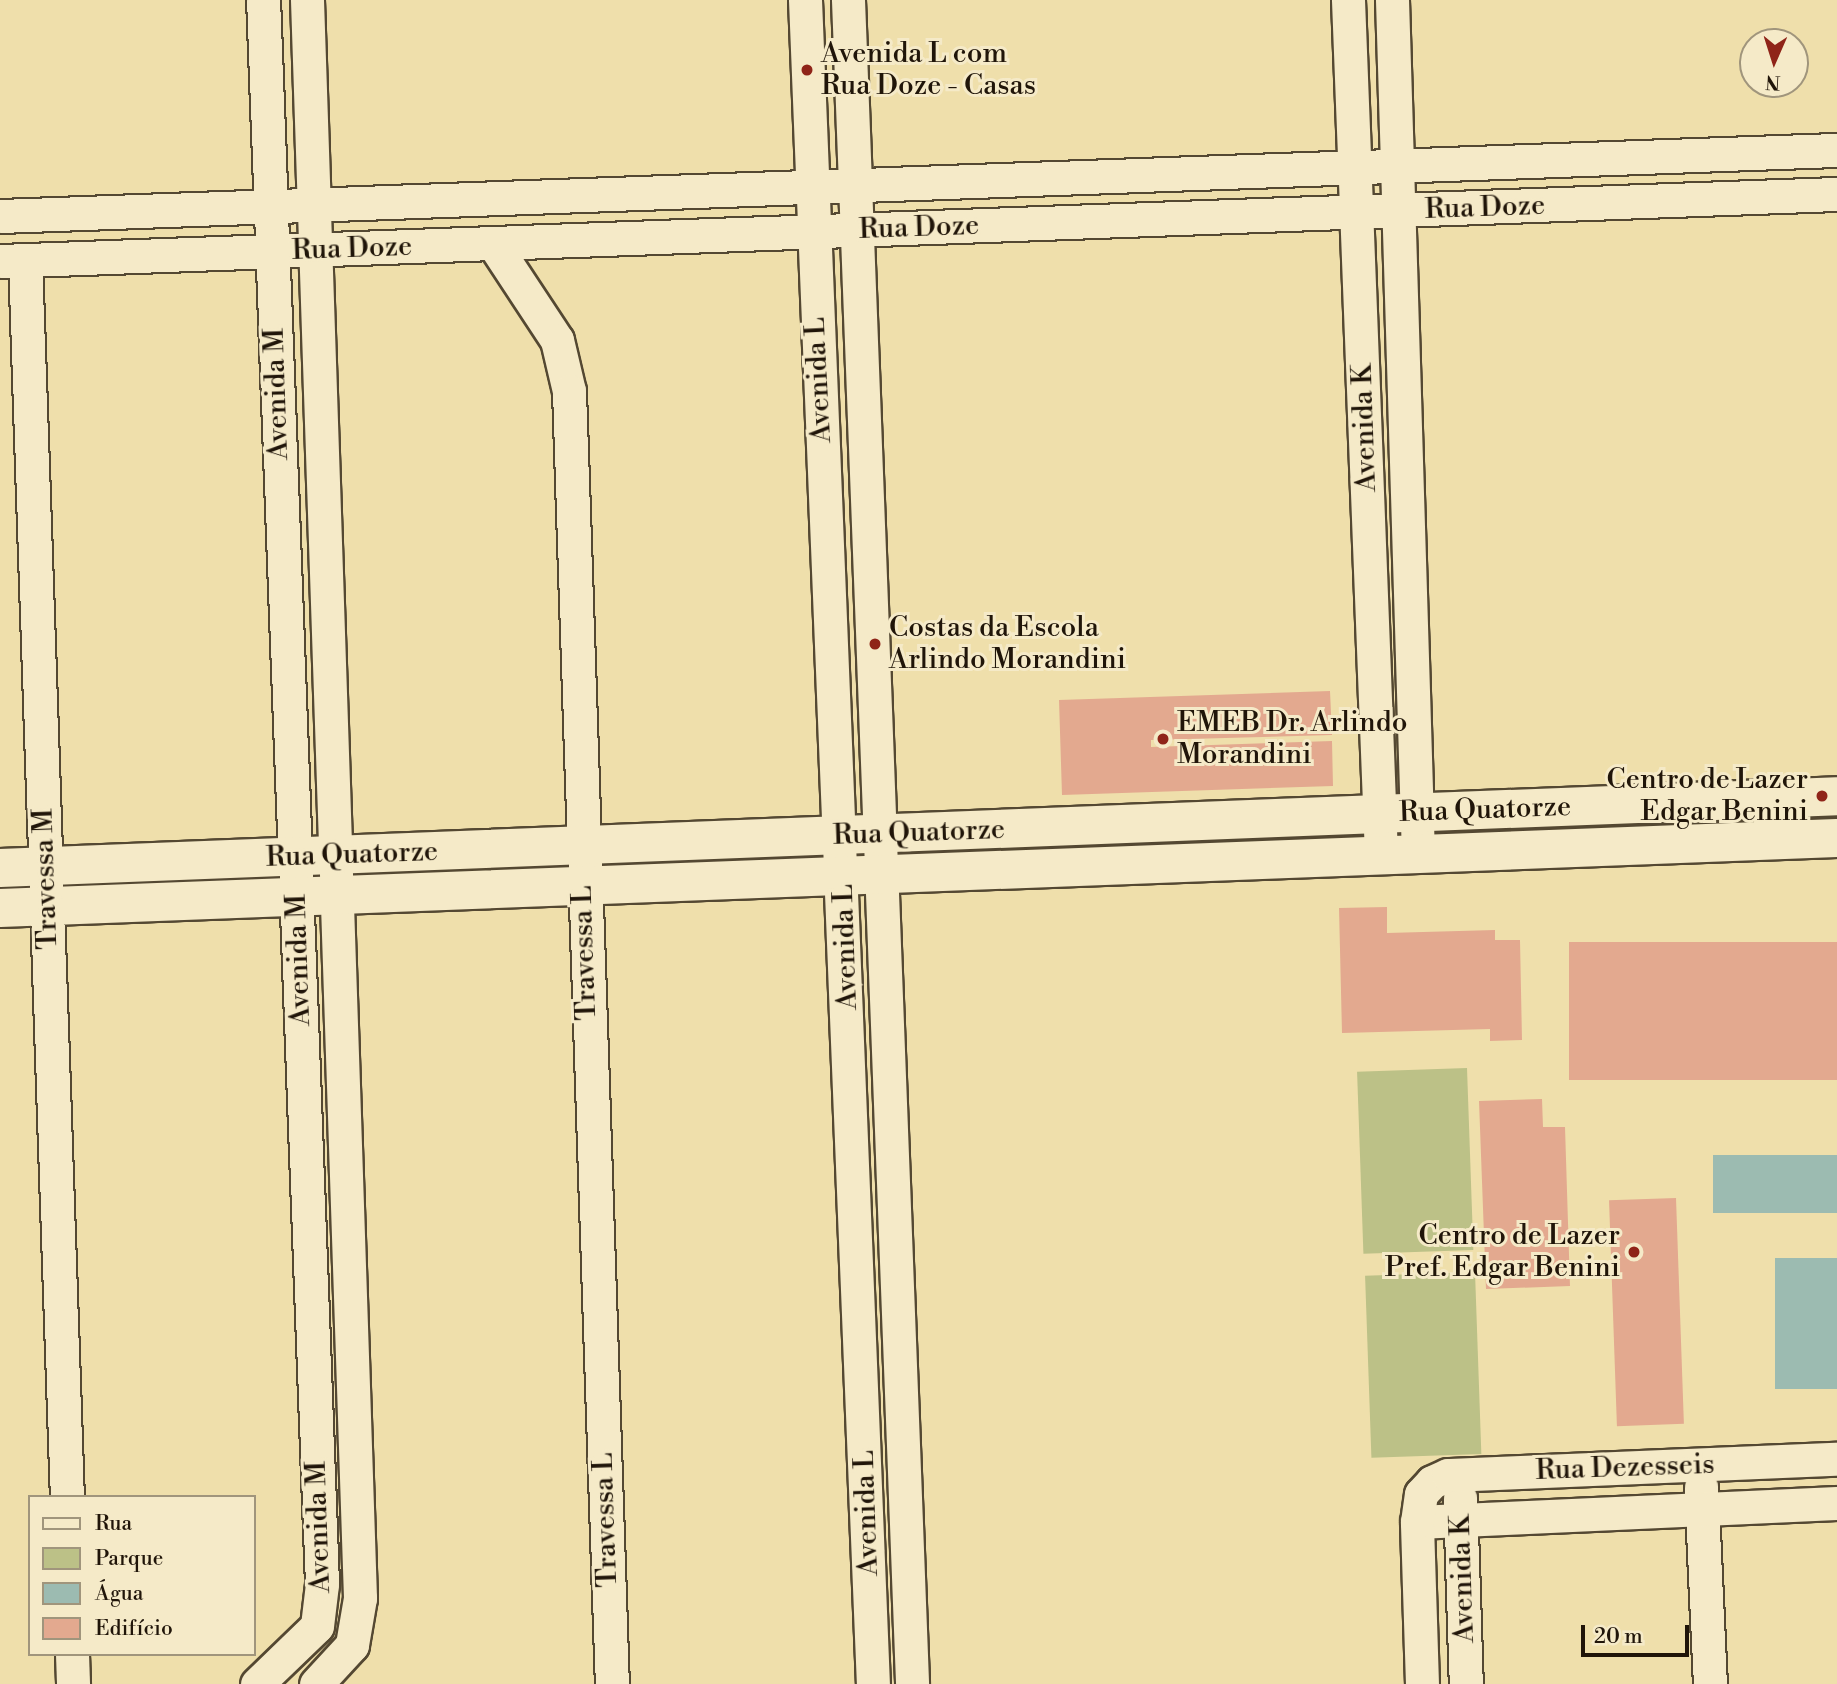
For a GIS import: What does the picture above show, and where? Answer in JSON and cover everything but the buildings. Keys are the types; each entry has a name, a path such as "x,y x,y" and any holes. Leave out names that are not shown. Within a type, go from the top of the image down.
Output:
{"street":[{"name":"Avenida M","path":"257,1684 311,1636 321,1613 263,0"},
{"name":"Avenida M","path":"307,0 358,1627 342,1661 316,1684"},
{"name":"Avenida L","path":"805,0 810,188 843,876 873,1684"},
{"name":"Avenida L","path":"848,0 883,834 912,1684"},
{"name":"Avenida K","path":"1348,0 1378,814 1399,856"},
{"name":"Avenida K","path":"1392,0 1401,211 1417,813 1399,856"},
{"name":"Rua Doze","path":"0,216 1837,150"},
{"name":"Rua Doze","path":"13,261 1837,194"},
{"name":"Travessa L","path":"493,243 557,340 566,366 582,887 612,1684"},
{"name":"Travessa M","path":"13,261 46,866 67,1495"},
{"name":"Rua Quatorze","path":"0,868 1837,796"},
{"name":"Rua Quatorze","path":"0,908 1837,838"},
{"path":"863,1397 902,1393"},
{"name":"Rua Dezesseis","path":"1837,1459 1460,1474 1432,1482 1419,1508 1461,1520 1837,1503"},
{"path":"1700,1465 1710,1684"},
{"name":"Avenida K","path":"1460,1474 1466,1684"},
{"name":"Avenida K","path":"1419,1508 1422,1684"},
{"path":"321,1613 358,1627"},
{"path":"72,1656 73,1684"}],"green space":[{"path":"1467,1068 1473,1250 1363,1254 1357,1072"},
{"path":"1475,1272 1481,1454 1371,1458 1365,1276"}],"water":[{"path":"1713,1155 1837,1155 1837,1213 1713,1213"},
{"path":"1775,1258 1837,1258 1837,1389 1775,1389"}],"place":[{"name":"Avenida L com Rua Doze - Casas","path":"807,70"},
{"name":"Costas da Escola Arlindo Morandini","path":"875,644"},
{"name":"EMEB Dr. Arlindo Morandini","path":"1163,739"},
{"name":"Centro de Lazer Edgar Benini","path":"1822,796"},
{"name":"Centro de Lazer Pref. Edgar Benini","path":"1634,1252"}]}
